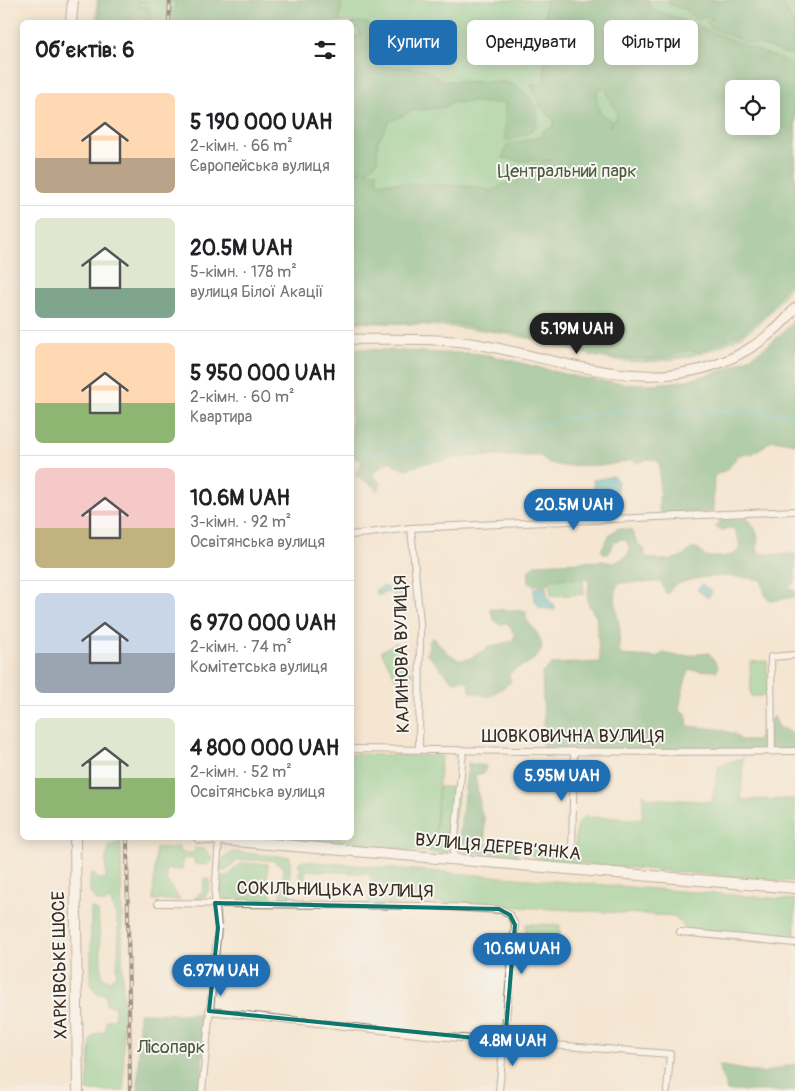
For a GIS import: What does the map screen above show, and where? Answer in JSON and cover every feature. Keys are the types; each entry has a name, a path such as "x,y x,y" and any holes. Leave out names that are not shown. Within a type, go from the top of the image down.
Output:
{"main road":[{"path":"71,20 72,0"},
{"path":"354,339 465,343 602,372 661,375 704,368 736,356 778,327 795,308"},
{"name":"ХАРКІВСЬКЕ ШОСЕ","path":"75,840 78,1091"},
{"name":"ВУЛИЦЯ ДЕРЕВ’ЯНКА","path":"219,840 795,888"}],"street":[{"path":"354,535 411,528 795,511"},
{"name":"КАЛИНОВА ВУЛИЦЯ","path":"411,528 420,623 419,750"},
{"path":"772,751 771,657 795,655"},
{"name":"ШОВКОВИЧНА ВУЛИЦЯ","path":"354,749 464,752 795,751"},
{"path":"572,853 574,751"},
{"path":"453,860 464,752"},
{"path":"202,1091 218,928 215,903 219,840"},
{"name":"СОКІЛЬНИЦЬКА ВУЛИЦЯ","path":"158,904 215,903 498,908 510,915 515,925 505,1041"},
{"path":"680,932 703,936 795,943"},
{"path":"209,1011 357,1029 670,1054 667,1091"},
{"path":"499,1091 505,1041"}],"highlighted area":[{"path":"215,903 499,909 510,915 515,925 505,1041 209,1011 218,928"}],"green space":[{"name":"Центральний парк","path":"97,0 795,0 795,278 772,311 754,327 723,345 687,357 668,360 613,360 529,339 476,329 354,322 354,20 96,20"},
{"path":"99,0 148,0 137,4 140,7 149,7 152,20 132,20 99,20"},
{"path":"169,0 342,0 339,20 174,20 175,2"},
{"name":"Центральний парк","path":"545,0 649,0 647,1 651,8 681,20 604,20 604,65 698,65 698,27 795,65 795,272 768,312 741,333 699,352 687,350 668,357 651,359 616,358 520,334 454,324 354,321 354,170 361,171 354,169 354,138 357,132 354,118 354,36 361,36 359,29 354,28 354,23 369,24 369,65 423,69 443,81 506,82 528,95 538,112 537,124 530,132 509,141 505,139 505,103 451,102 446,107 411,111 389,122 378,141 377,162 365,171 377,172 377,182 477,187 492,191 506,183 517,183 518,177 508,176 507,172 552,160 520,161 503,158 505,148 512,143 546,136 541,132 551,128 555,122 539,105 531,85 534,83 541,85 544,80 544,65 594,65 594,20 545,20","holes":["607,88 607,94 618,114 609,127 611,121 600,113 596,95 599,90"]},
{"path":"669,0 783,0 784,7 792,23 795,54 786,54 766,46 745,42 708,27 705,24 713,18 695,19 684,9 670,5"},
{"path":"795,319 795,444 773,440 752,454 738,455 728,469 714,476 713,512 661,513 659,509 660,465 656,460 647,459 639,463 632,460 607,465 562,466 549,463 540,456 462,457 422,464 408,469 395,466 391,461 372,475 381,483 377,491 370,484 355,475 363,460 354,458 354,348 482,354 587,379 628,384 655,384 707,375 732,366 755,354 776,338"},
{"path":"745,518 753,525 757,533 757,551 762,554 795,554 795,582 788,588 795,591 795,597 771,601 766,597 761,580 739,577 693,579 673,586 668,594 665,592 661,582 618,583 615,601 620,631 620,652 621,655 656,657 664,653 681,656 709,653 718,666 717,671 689,670 686,678 679,711 686,713 688,726 719,729 735,734 741,740 757,741 762,728 774,716 779,727 795,734 795,749 662,751 542,747 544,730 542,673 552,664 600,662 596,617 587,601 589,581 582,578 550,579 548,585 532,585 529,582 528,571 535,564 602,561 614,563 627,556 630,549 625,539 616,541 608,554 604,554 601,550 610,534 618,528 631,530 638,544 645,550 644,556 650,558 675,559 691,549 698,548 705,557 729,556 738,550 738,538 733,528 721,530 715,527 720,521"},
{"path":"583,578 584,594 551,596 550,579"},
{"path":"490,609 526,611 526,619 535,630 542,647 536,658 511,672 509,675 511,682 489,697 471,692 468,682 462,680 453,682 427,654 429,642 433,637 448,653 459,660 468,659 492,646 512,641 515,635 507,623 499,624 494,620"},
{"path":"396,643 413,675 398,682 381,651"},
{"path":"767,661 768,696 751,696 750,662"},
{"path":"354,754 441,756 435,836 439,787 451,787 458,794 452,847 447,853 279,840 354,840"},
{"path":"743,758 741,800 795,799 795,882 539,860 531,854 532,846 575,847 577,823 585,817 642,819 643,794 649,798 712,802 719,765"},
{"path":"468,763 486,766 484,773 475,775 484,827 484,841 481,844 462,842 459,837"},
{"path":"484,816 486,845 520,844 516,856 465,852 459,849 461,837 466,828"},
{"path":"121,842 124,1091 87,1091 91,1040 94,1035 106,1031 106,1020 115,1019 115,1006 106,1005 106,994 98,994 91,986 91,908 98,911 102,977 110,981 116,976 118,958 118,927 114,908 110,900 104,903 97,901 90,893 90,875 93,873 98,879 106,879 106,858 110,845"},
{"path":"179,847 179,852 194,853 195,848 206,850 213,859 207,865 194,864 194,859 183,858 182,870 166,869 166,880 180,900 153,900 156,848"},
{"path":"234,852 290,857 290,900 344,902 343,905 281,902 284,867 271,860 238,860 226,871 221,871 223,859"},
{"path":"300,861 795,900 795,939 692,930 686,928 674,916 416,901 368,908 371,874 306,870 305,879 301,878 298,874 301,870 298,864"},
{"path":"240,863 268,864 267,883 272,897 271,903 234,903 227,901 222,896 222,877 229,875"},
{"path":"205,879 210,880 207,892 203,898 191,901 203,891"},
{"path":"526,924 560,925 560,942 526,941"},
{"name":"Лісопарк","path":"139,1013 205,1014 201,1091 138,1091"},
{"path":"795,1064 795,1091 727,1091 718,1065 762,1073"}],"water":[{"path":"614,476 618,482 617,491 609,493 594,490 593,480"},
{"path":"702,584 713,592 708,598 697,590"},
{"path":"384,586 389,589 398,589 402,595 398,597 388,592 378,596 375,590"},
{"path":"546,586 548,599 556,607 554,610 540,608 534,600 534,588"}],"waterway":[{"path":"354,457 618,410 795,414"}],"railway":[{"path":"169,20 170,0"},
{"path":"127,840 130,1091"}]}
